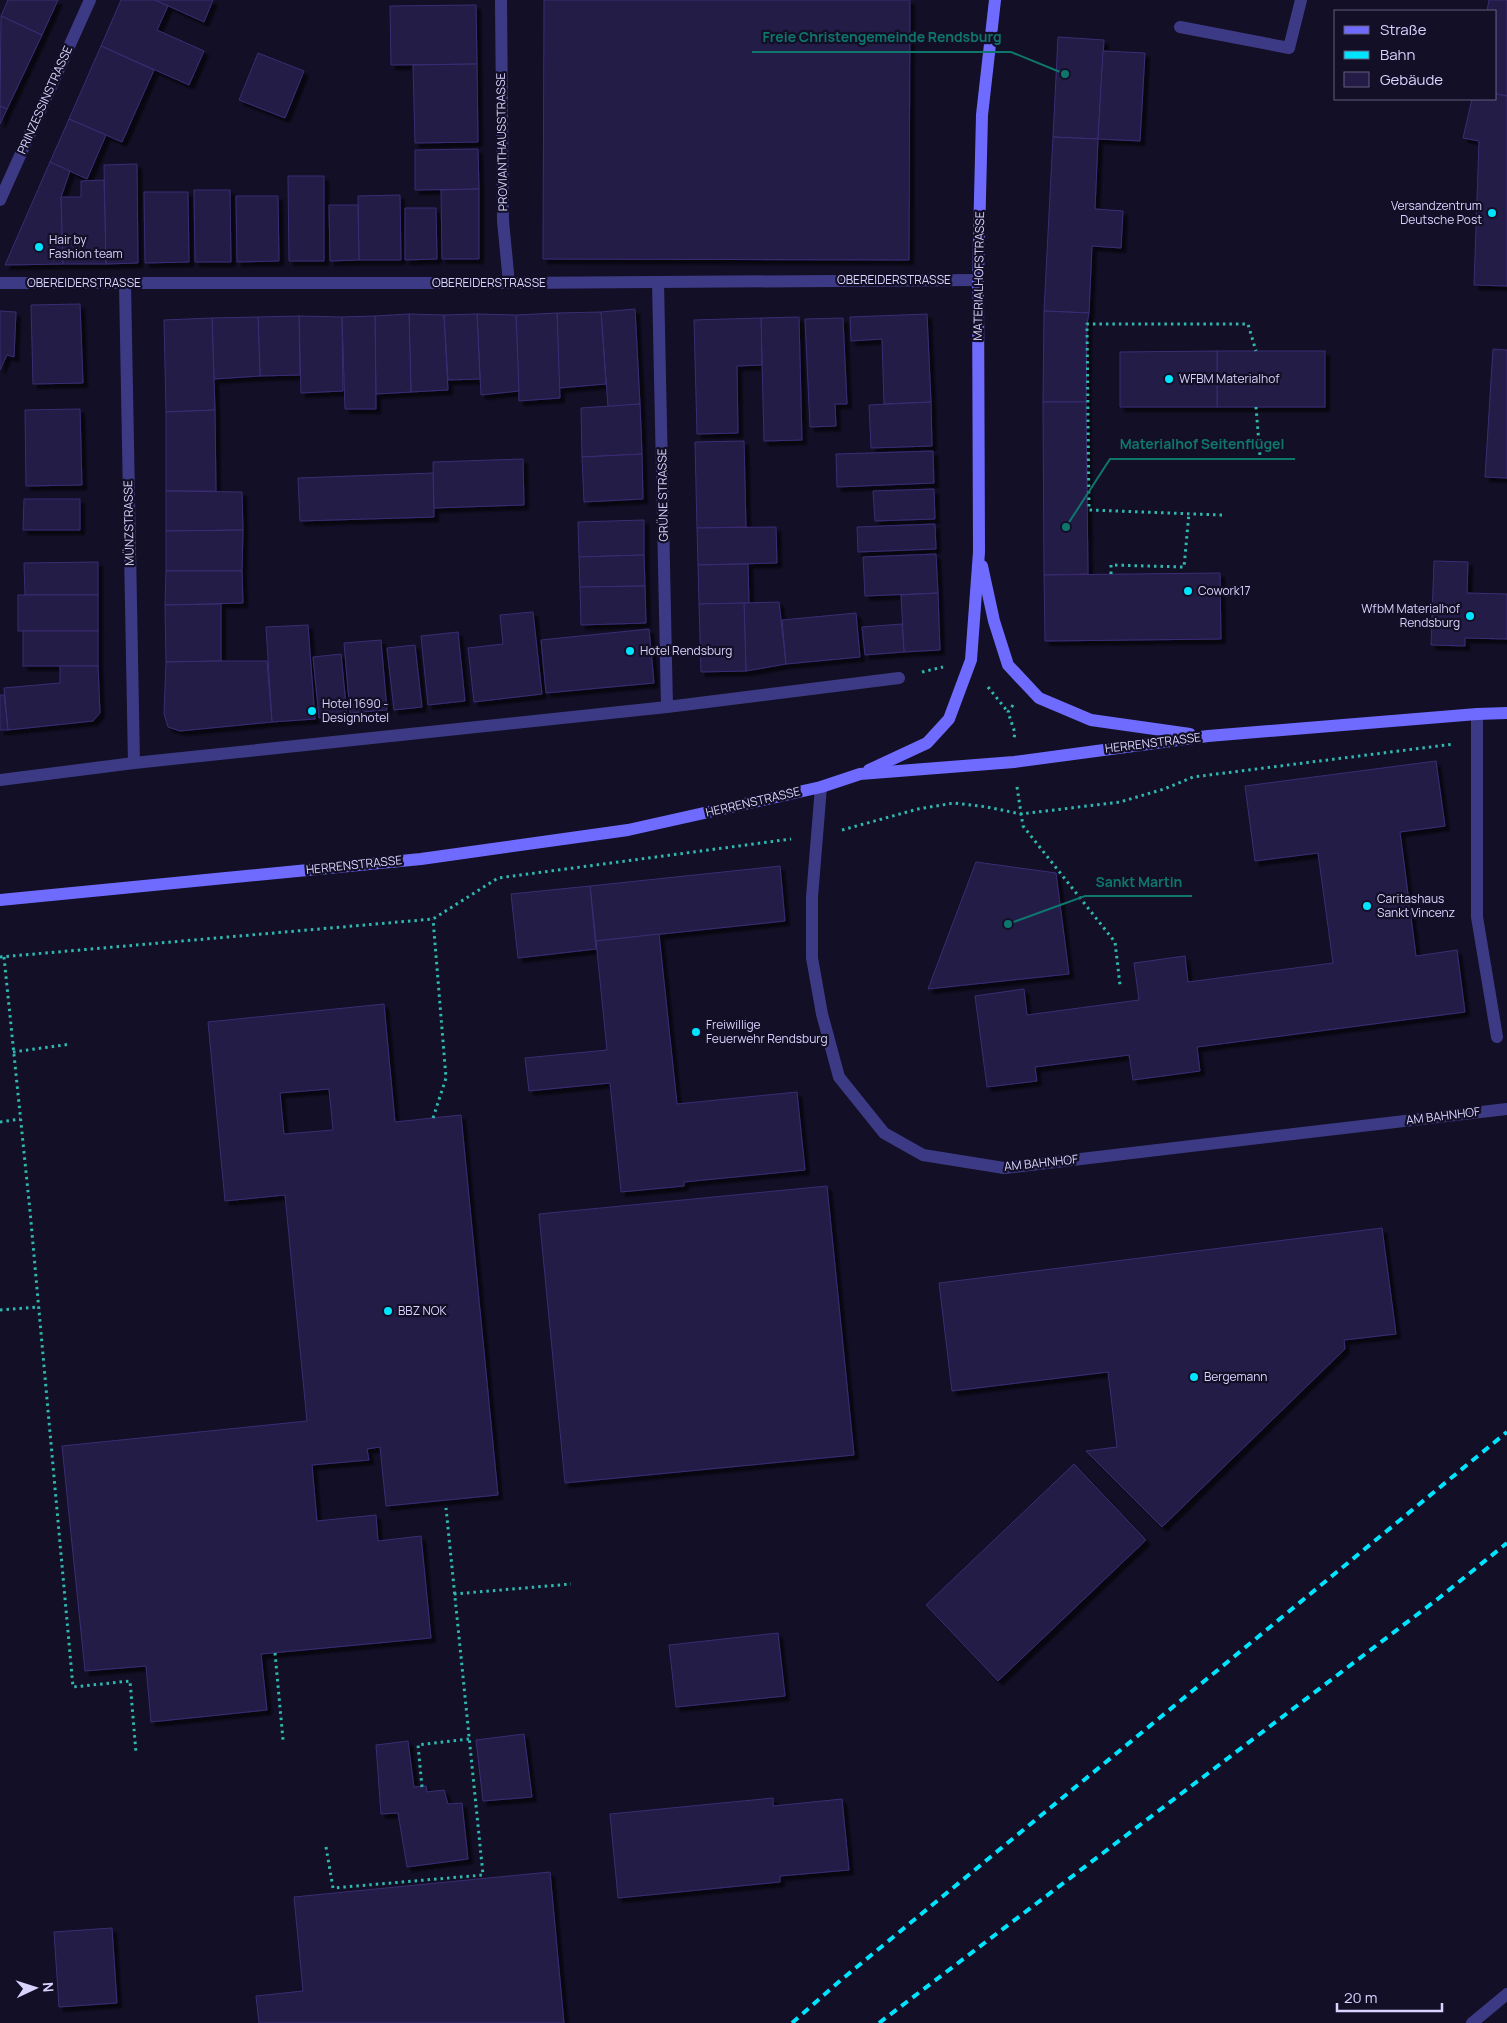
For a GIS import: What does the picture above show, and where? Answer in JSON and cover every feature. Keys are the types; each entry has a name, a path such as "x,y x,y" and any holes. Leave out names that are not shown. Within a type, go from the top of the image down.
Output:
{"main road":[{"name":"MATERIALHOFSTRASSE","path":"860,774 927,743 949,719 971,660 979,552 978,280 982,115 995,0"},
{"name":"MATERIALHOFSTRASSE","path":"979,552 994,621 1008,665 1039,698 1091,720 1208,736"},
{"name":"HERRENSTRASSE","path":"0,900 421,858 628,830 822,786 860,774 1014,762 1208,736 1507,713"}],"street":[{"name":"PRINZESSINSTRASSE","path":"0,200 90,0"},
{"name":"PROVIANTHAUSSTRASSE","path":"501,0 504,221 509,283"},
{"path":"1180,27 1289,48 1300,0"},
{"name":"OBEREIDERSTRASSE","path":"0,283 509,283 978,280"},
{"name":"GRÜNE STRASSE","path":"658,282 667,707"},
{"name":"MÜNZSTRASSE","path":"125,284 134,763"},
{"path":"0,780 134,763 667,707 900,678"},
{"path":"1477,714 1477,917 1497,1037"},
{"name":"AM BAHNHOF","path":"822,786 812,897 812,958 822,1014 840,1077 884,1133 923,1155 1004,1168 1507,1109"},
{"path":"1472,2023 1507,1994"}],"path":[{"path":"1222,515 1089,510 1087,324 1248,324 1256,351"},
{"path":"1256,407 1260,456"},
{"path":"1111,574 1111,565 1184,567 1189,513"},
{"path":"900,678 971,660"},
{"path":"136,1753 130,1681 73,1687 20,1118 2,957 433,919 498,878 818,836 918,809 954,804 987,807 1021,814 1120,802 1164,789 1193,777 1476,741"},
{"path":"1023,826 1115,942 1120,985"},
{"path":"433,919 446,1078 433,1118"},
{"path":"13,1052 71,1044"},
{"path":"0,1122 20,1118"},
{"path":"0,1310 38,1307"},
{"path":"326,1847 333,1888 483,1875 446,1508"},
{"path":"454,1594 571,1584"},
{"path":"275,1653 283,1740"},
{"path":"422,1786 418,1745 469,1739"}],"building":[{"path":"8,0 58,0 42,35 1,16"},
{"path":"121,0 155,0 168,6 157,30 204,51 189,85 101,46"},
{"path":"155,0 213,0 204,22"},
{"path":"544,0 910,0 909,260 543,259"},
{"path":"1489,0 1507,0 1507,96 1497,94 1497,10 1487,10"},
{"path":"476,5 477,64 391,65 390,6"},
{"path":"1,16 42,35 7,109 0,106"},
{"path":"1058,37 1104,40 1098,139 1053,137"},
{"path":"101,46 154,70 122,142 69,119"},
{"path":"1103,51 1145,53 1140,141 1098,139"},
{"path":"258,53 304,71 285,118 239,100"},
{"path":"477,64 478,142 415,143 413,65"},
{"name":"Versandzentrum Deutsche Post","path":"1497,94 1507,96 1507,286 1474,285 1479,141 1463,138 1472,100 1497,100"},
{"path":"0,106 7,109 0,124"},
{"path":"69,119 106,135 87,179 50,162"},
{"path":"1053,137 1098,139 1095,209 1123,211 1121,248 1092,246 1089,313 1044,311"},
{"path":"478,149 479,189 415,190 415,150"},
{"path":"50,162 70,171 61,197 63,264 5,265"},
{"path":"137,164 138,263 106,264 104,165"},
{"path":"288,176 324,176 324,261 289,261"},
{"path":"104,180 106,264 63,264 61,197 81,197 81,181"},
{"path":"479,189 479,259 442,259 441,190"},
{"path":"194,190 230,190 231,262 195,262"},
{"path":"144,192 188,192 189,262 145,263"},
{"path":"400,195 401,260 359,260 358,196"},
{"path":"236,196 278,196 279,261 237,262"},
{"path":"329,205 358,205 359,260 330,261"},
{"path":"405,208 436,208 437,259 405,260"},
{"path":"80,304 83,383 33,384 31,305"},
{"path":"635,309 640,404 608,407 601,312"},
{"path":"0,311 16,312 14,357 7,355 0,370"},
{"path":"1044,311 1089,313 1087,324 1086,402 1043,402"},
{"path":"601,312 606,384 559,388 557,313"},
{"path":"557,313 560,398 519,401 516,315"},
{"path":"409,314 444,315 448,390 411,392"},
{"path":"409,314 411,392 376,394 375,316"},
{"path":"477,314 516,315 519,391 481,395"},
{"path":"477,314 480,379 448,380 444,315"},
{"path":"927,314 931,402 884,404 882,339 851,341 850,317"},
{"path":"299,316 342,317 343,391 301,393"},
{"path":"299,316 300,375 260,376 258,317"},
{"path":"375,316 376,409 345,409 342,317"},
{"path":"258,317 260,376 214,379 212,318"},
{"path":"799,317 802,440 764,441 761,318"},
{"path":"212,318 215,410 166,412 164,320"},
{"path":"761,318 762,365 737,366 738,433 697,434 694,320"},
{"path":"843,318 847,404 835,404 836,426 810,427 805,319"},
{"path":"1493,349 1507,350 1507,478 1485,477"},
{"path":"1217,351 1325,351 1325,407 1217,407"},
{"name":"WFBM Materialhof","path":"1217,351 1217,407 1120,407 1120,352"},
{"path":"931,402 932,446 871,448 869,405"},
{"path":"1043,402 1086,402 1088,574 1044,575"},
{"path":"640,404 642,454 582,457 581,408"},
{"path":"80,409 82,485 26,486 25,410"},
{"path":"215,410 216,491 166,491 166,412"},
{"path":"744,441 746,527 697,528 695,442"},
{"path":"933,451 934,483 837,487 836,454"},
{"path":"642,454 643,499 584,502 582,457"},
{"path":"523,459 524,505 434,508 433,462"},
{"path":"433,473 434,517 300,521 298,478"},
{"path":"934,489 935,519 875,521 873,491"},
{"path":"166,491 242,492 243,530 166,531"},
{"path":"24,499 80,499 80,530 23,530"},
{"path":"644,520 644,555 579,557 578,522"},
{"path":"935,524 936,549 858,552 857,527"},
{"path":"776,527 777,563 698,565 697,528"},
{"path":"243,530 242,571 166,571 166,531"},
{"path":"936,554 938,593 865,596 863,557"},
{"path":"644,555 645,586 580,587 579,557"},
{"name":"WfbM Materialhof Rendsburg","path":"1434,561 1468,562 1467,593 1507,594 1507,639 1465,638 1465,646 1431,645"},
{"path":"98,562 98,595 25,595 24,563"},
{"path":"748,564 749,603 699,604 698,565"},
{"path":"166,571 242,571 243,603 165,605"},
{"path":"1220,573 1221,639 1045,641 1044,575"},
{"path":"645,586 646,623 581,625 580,587"},
{"path":"938,593 940,650 904,652 901,595"},
{"path":"18,595 98,595 98,631 18,631"},
{"path":"779,602 786,664 746,671 744,603"},
{"path":"744,603 746,671 701,672 699,604"},
{"path":"221,604 221,661 166,662 165,605"},
{"path":"533,612 542,694 474,702 468,648 503,644 500,615"},
{"path":"856,613 860,657 786,664 782,620"},
{"path":"902,624 904,652 865,655 862,627"},
{"path":"308,625 315,719 272,722 266,627"},
{"path":"649,629 654,683 546,693 541,640"},
{"path":"23,631 98,631 98,666 23,666"},
{"path":"458,632 465,701 428,705 421,636"},
{"path":"381,640 387,710 350,713 344,643"},
{"path":"415,645 422,707 394,710 387,648"},
{"path":"341,654 347,715 319,718 313,657"},
{"path":"267,661 272,722 180,731 168,727 164,714 166,662"},
{"path":"60,666 98,666 100,713 93,721 8,730 4,688 60,683"},
{"path":"0,695 4,695 8,730 0,730"},
{"name":"Caritashaus Sankt Vincenz","path":"1436,761 1445,826 1400,832 1416,956 1457,950 1465,1012 1197,1047 1200,1071 1133,1080 1129,1055 1035,1067 1037,1081 987,1087 975,996 1024,989 1027,1015 1139,1000 1134,963 1185,956 1188,982 1333,963 1318,853 1255,861 1245,786"},
{"path":"976,862 1056,873 1069,974 928,989"},
{"path":"780,866 785,921 596,941 590,886"},
{"path":"590,886 596,949 518,958 511,894"},
{"path":"659,934 677,1104 797,1092 805,1170 684,1182 684,1186 621,1192 610,1083 529,1091 525,1058 607,1050 596,941"},
{"name":"BBZ NOK","path":"384,1004 395,1122 461,1115 498,1495 386,1506 380,1447 367,1449 369,1460 312,1465 317,1521 376,1515 378,1541 421,1536 431,1638 261,1654 267,1710 151,1722 146,1666 85,1671 62,1446 307,1421 285,1195 225,1201 208,1022","holes":["329,1089 333,1130 284,1134 280,1093"]},
{"path":"827,1186 854,1455 565,1483 539,1214"},
{"path":"1382,1228 1396,1334 1344,1340 1345,1349 1162,1527 1086,1451 1117,1447 1108,1372 952,1391 939,1283"},
{"path":"1074,1464 1146,1540 998,1681 926,1605"},
{"path":"778,1633 785,1696 676,1707 669,1645"},
{"path":"524,1734 532,1797 483,1801 476,1740"},
{"path":"408,1741 414,1787 426,1786 427,1792 444,1790 448,1804 462,1803 468,1859 407,1867 398,1813 381,1814 376,1745"},
{"path":"773,1798 773,1806 842,1799 849,1870 780,1876 780,1882 618,1898 610,1814"},
{"path":"550,1872 564,2023 259,2023 256,1996 303,1991 294,1897"},
{"path":"112,1928 117,2003 59,2007 54,1932"}],"railway":[{"path":"792,2023 841,1980 1507,1432"},
{"path":"879,2023 1439,1598 1507,1543"}],"place":[{"name":"Freie Christengemeinde Rendsburg","path":"1065,74"},
{"name":"Versandzentrum Deutsche Post","path":"1492,213"},
{"name":"Hair by Fashion team","path":"39,247"},
{"name":"WFBM Materialhof","path":"1169,379"},
{"name":"Materialhof Seitenflügel","path":"1066,527"},
{"name":"Cowork17","path":"1188,591"},
{"name":"WfbM Materialhof Rendsburg","path":"1470,616"},
{"name":"Hotel Rendsburg","path":"630,651"},
{"name":"Hotel 1690 - Designhotel","path":"312,711"},
{"name":"Caritashaus Sankt Vincenz","path":"1367,906"},
{"name":"Sankt Martin","path":"1008,924"},
{"name":"Freiwillige Feuerwehr Rendsburg","path":"696,1032"},
{"name":"BBZ NOK","path":"388,1311"},
{"name":"Bergemann","path":"1194,1377"}]}
